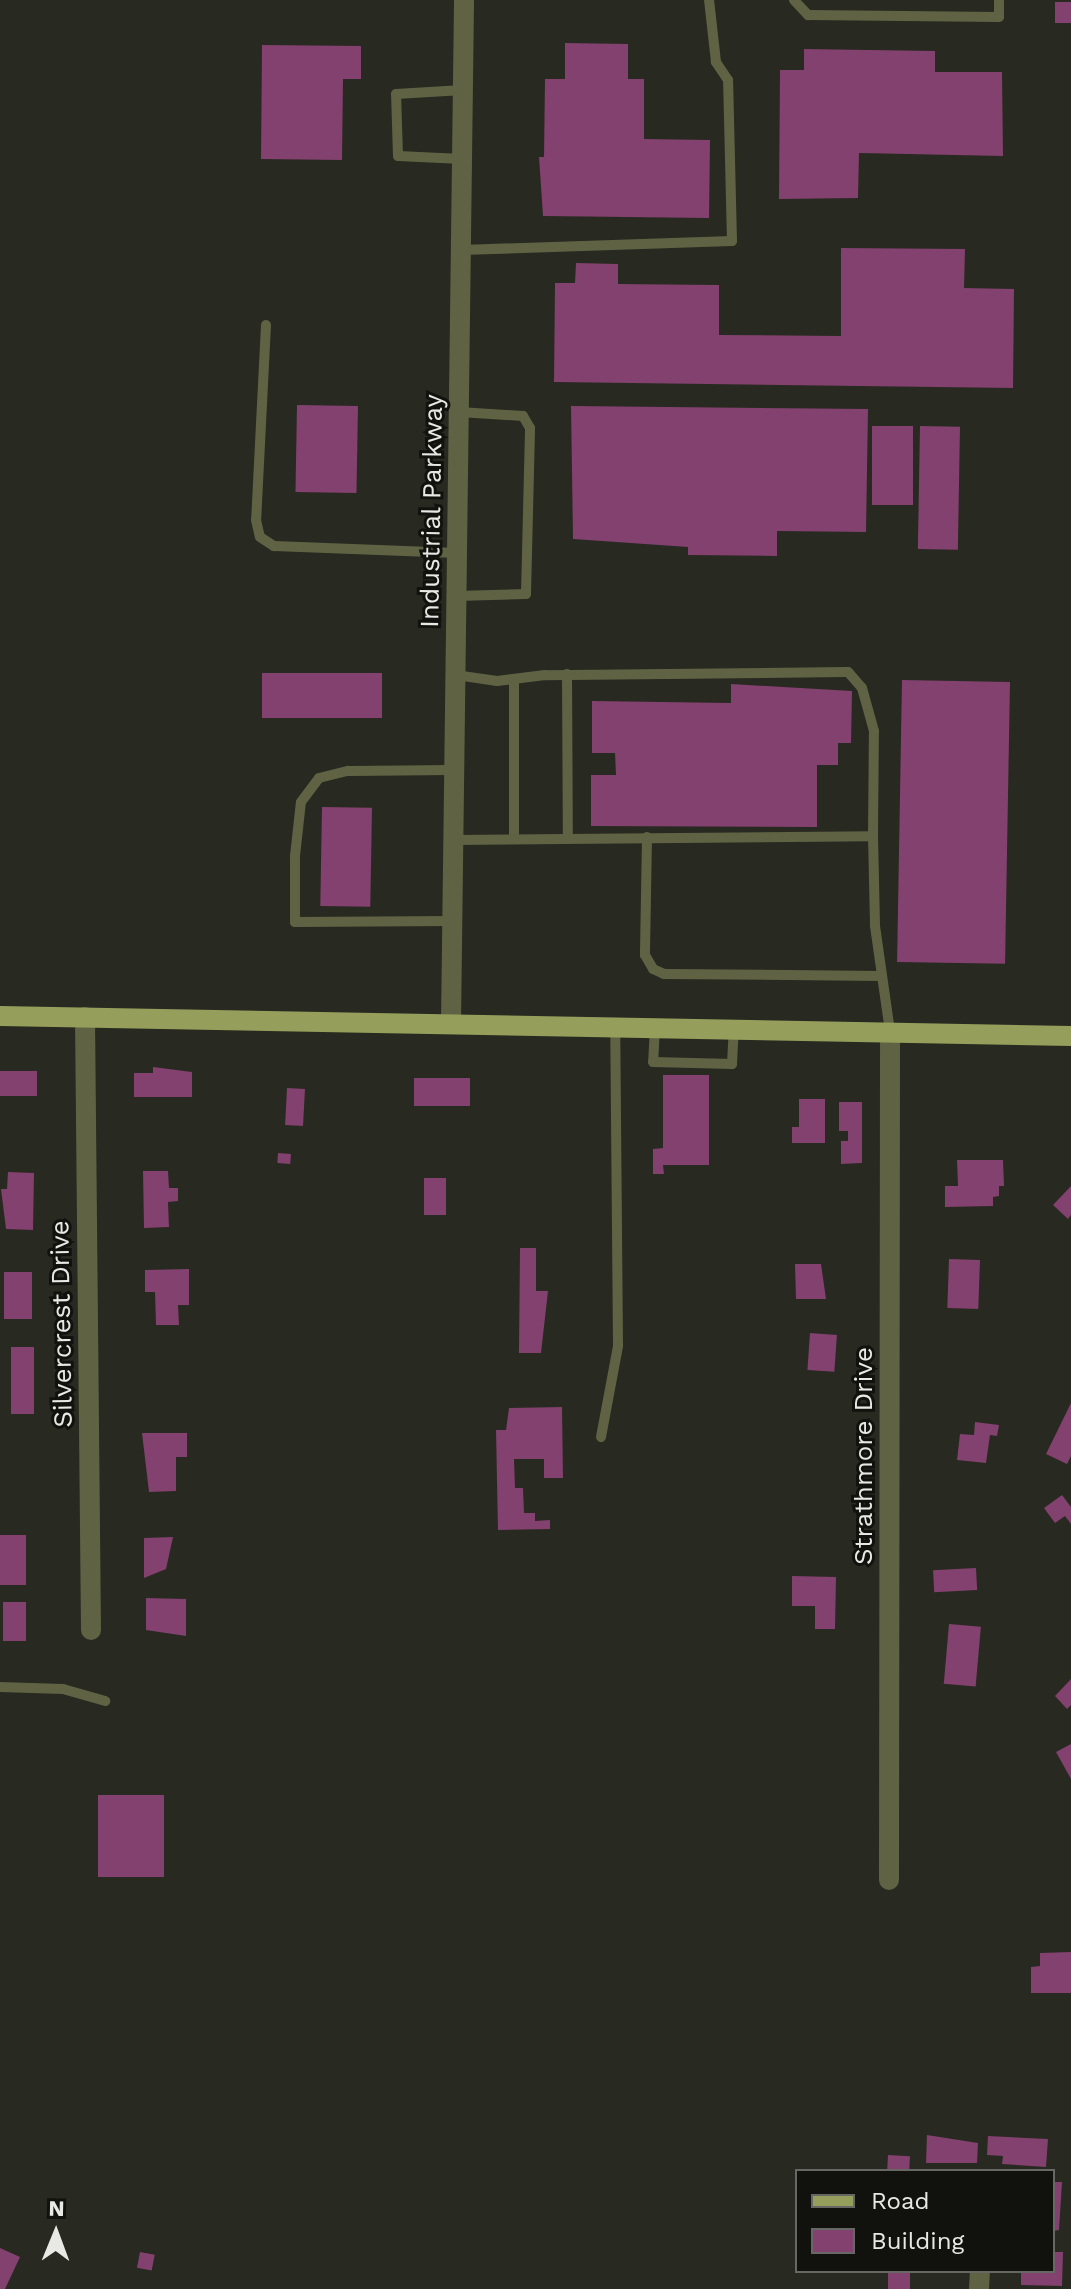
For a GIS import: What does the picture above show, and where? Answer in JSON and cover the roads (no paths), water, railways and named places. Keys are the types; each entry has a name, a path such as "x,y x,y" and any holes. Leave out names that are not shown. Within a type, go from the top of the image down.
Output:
{"main road":[{"path":"0,1016 1071,1036"}],"street":[{"name":"Industrial Parkway","path":"451,1023 464,0"},
{"name":"Silvercrest Drive","path":"85,1017 91,1630"},
{"name":"Strathmore Drive","path":"889,1880 890,1032"}],"lane":[{"path":"461,250 732,241 728,80 716,62 709,0"},
{"path":"794,0 808,15 999,17 999,0"},
{"path":"462,159 398,156 396,94 463,90"},
{"path":"266,325 256,520 260,537 274,546 457,553"},
{"path":"457,596 526,594 530,428 523,416 459,412"},
{"path":"456,675 514,679 567,674 848,672 862,688 874,731 873,836 882,976 890,1032"},
{"path":"567,674 568,838"},
{"path":"514,679 514,839"},
{"path":"452,921 295,922 295,856 301,802 319,778 348,771 454,770"},
{"path":"453,840 873,836"},
{"path":"647,837 645,955 653,969 664,974 882,976"},
{"path":"601,1437 619,1331 615,1026"},
{"path":"655,1027 653,1062 732,1064 734,1028"},
{"path":"0,1687 63,1689 105,1701"}]}
